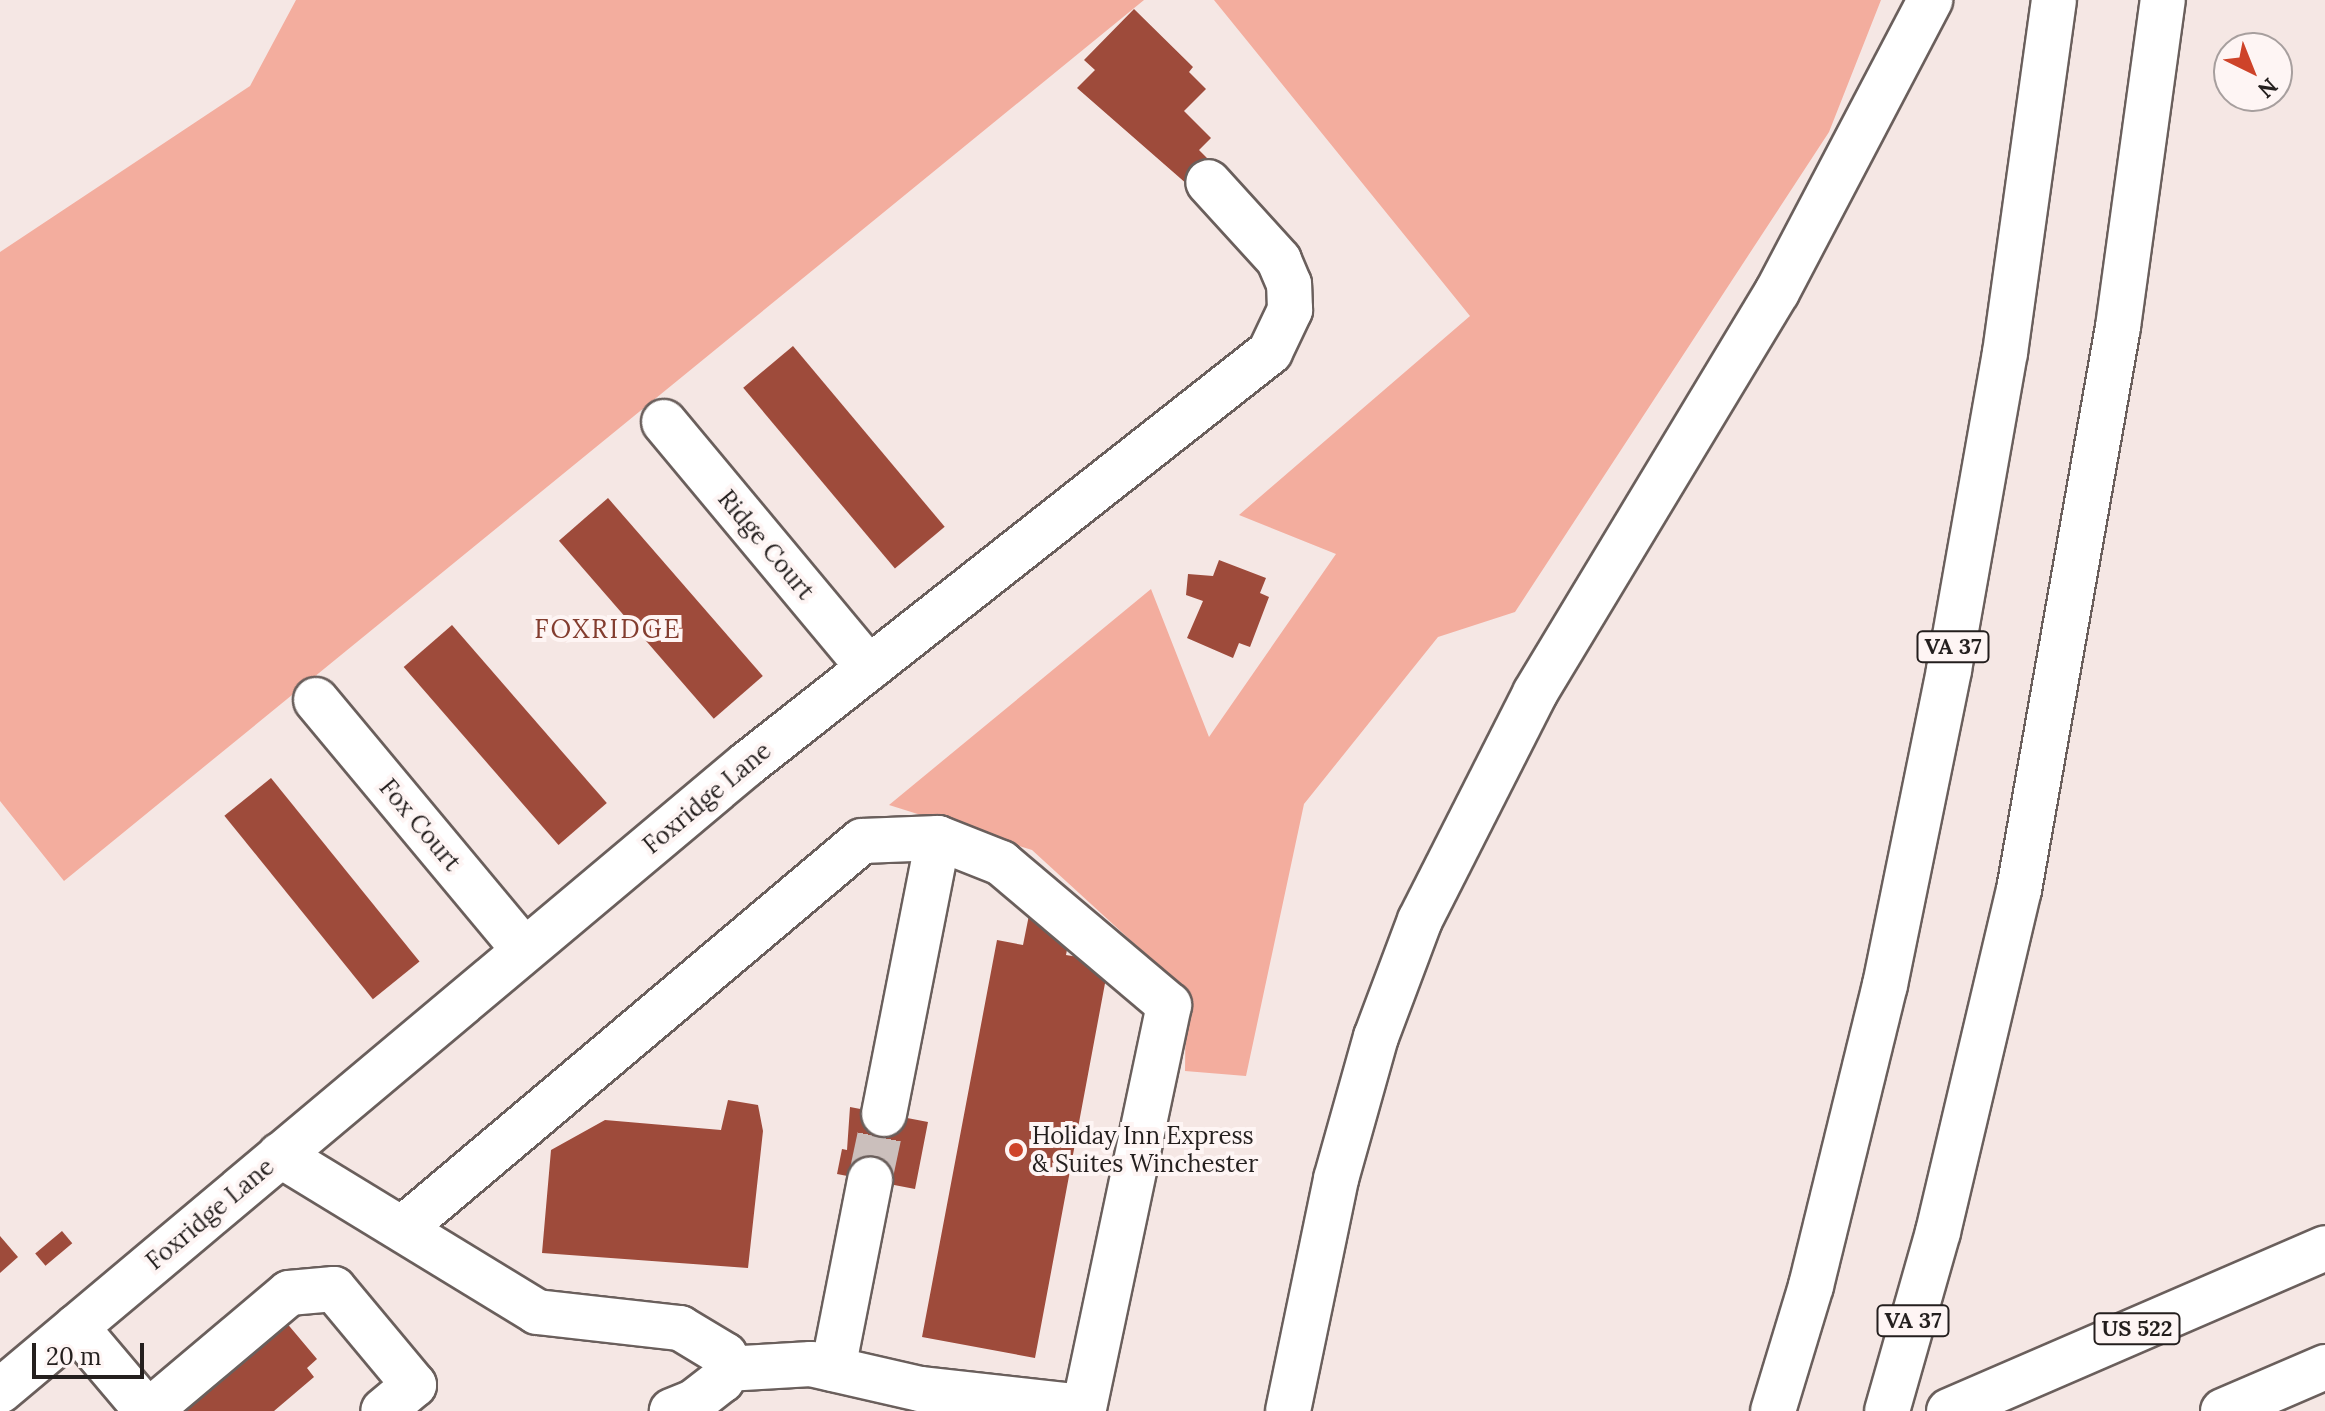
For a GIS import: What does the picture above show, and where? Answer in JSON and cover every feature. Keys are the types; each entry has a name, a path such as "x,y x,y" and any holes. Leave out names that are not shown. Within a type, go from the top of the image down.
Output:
{"main road":[{"path":"1288,1411 1336,1179 1376,1037 1420,920 1535,693 1777,292 1930,0"},
{"name":"VA 37","path":"1773,1411 1811,1286 1885,985 1949,670 2005,353 2054,0"},
{"name":"VA 37","path":"1887,1411 1938,1232 2019,890 2064,652 2163,0"},
{"name":"Foxridge Lane","path":"0,1391 524,950 869,668 1270,352 1290,310 1289,284 1279,260 1208,182"},
{"name":"Ridge Court","path":"664,422 869,668"},
{"name":"Fox Court","path":"316,700 524,950"},
{"path":"884,1114 938,838"},
{"path":"403,1228 862,841 938,838 1001,863 1169,1005 1084,1407 920,1389 811,1364 726,1369 694,1402 672,1411"},
{"path":"280,1155 537,1312 680,1328 725,1355 726,1369"},
{"path":"833,1369 870,1180"},
{"name":"US 522","path":"1949,1411 2325,1248"},
{"path":"76,1327 148,1411 289,1293 334,1289 414,1385 383,1411"},
{"path":"2223,1411 2325,1367"}],"shaded area":[{"path":"296,0 1144,0 64,881 0,801 0,252 250,86"},
{"path":"1214,0 1881,0 1829,132 1515,612 1438,637 1304,804 1246,1076 1185,1071 1186,991 1032,850 889,805 1151,589 1209,737 1336,554 1239,515 1470,316"}],"building":[{"path":"1134,9 1193,67 1189,72 1206,89 1184,111 1211,138 1199,150 1210,161 1188,185 1077,88 1095,70 1084,60"},
{"path":"793,346 945,527 895,569 743,388"},
{"path":"608,498 763,676 714,719 559,541"},
{"path":"1219,560 1266,578 1260,593 1269,597 1250,647 1239,643 1233,658 1187,638 1203,601 1186,595 1188,574 1213,576"},
{"path":"452,625 607,803 559,845 404,667"},
{"path":"271,778 420,961 373,999 224,816"},
{"name":"Holiday Inn Express & Suites Winchester","path":"1029,915 1072,924 1066,955 1109,962 1035,1358 922,1337 997,940 1023,945"},
{"path":"728,1100 758,1105 763,1131 748,1268 542,1253 551,1150 605,1120 721,1130"},
{"path":"850,1107 928,1122 915,1189 837,1174 842,1149 847,1150"},
{"path":"62,1231 72,1243 45,1266 35,1253"},
{"path":"0,1236 18,1257 0,1273"},
{"path":"285,1321 317,1359 307,1368 314,1377 274,1411 171,1411"}],"tunnel":[{"path":"870,1180 884,1114"}],"place":[{"name":"Holiday Inn Express & Suites Winchester","path":"1016,1150"}],"district":[{"name":"FOXRIDGE","path":"608,629"}]}
